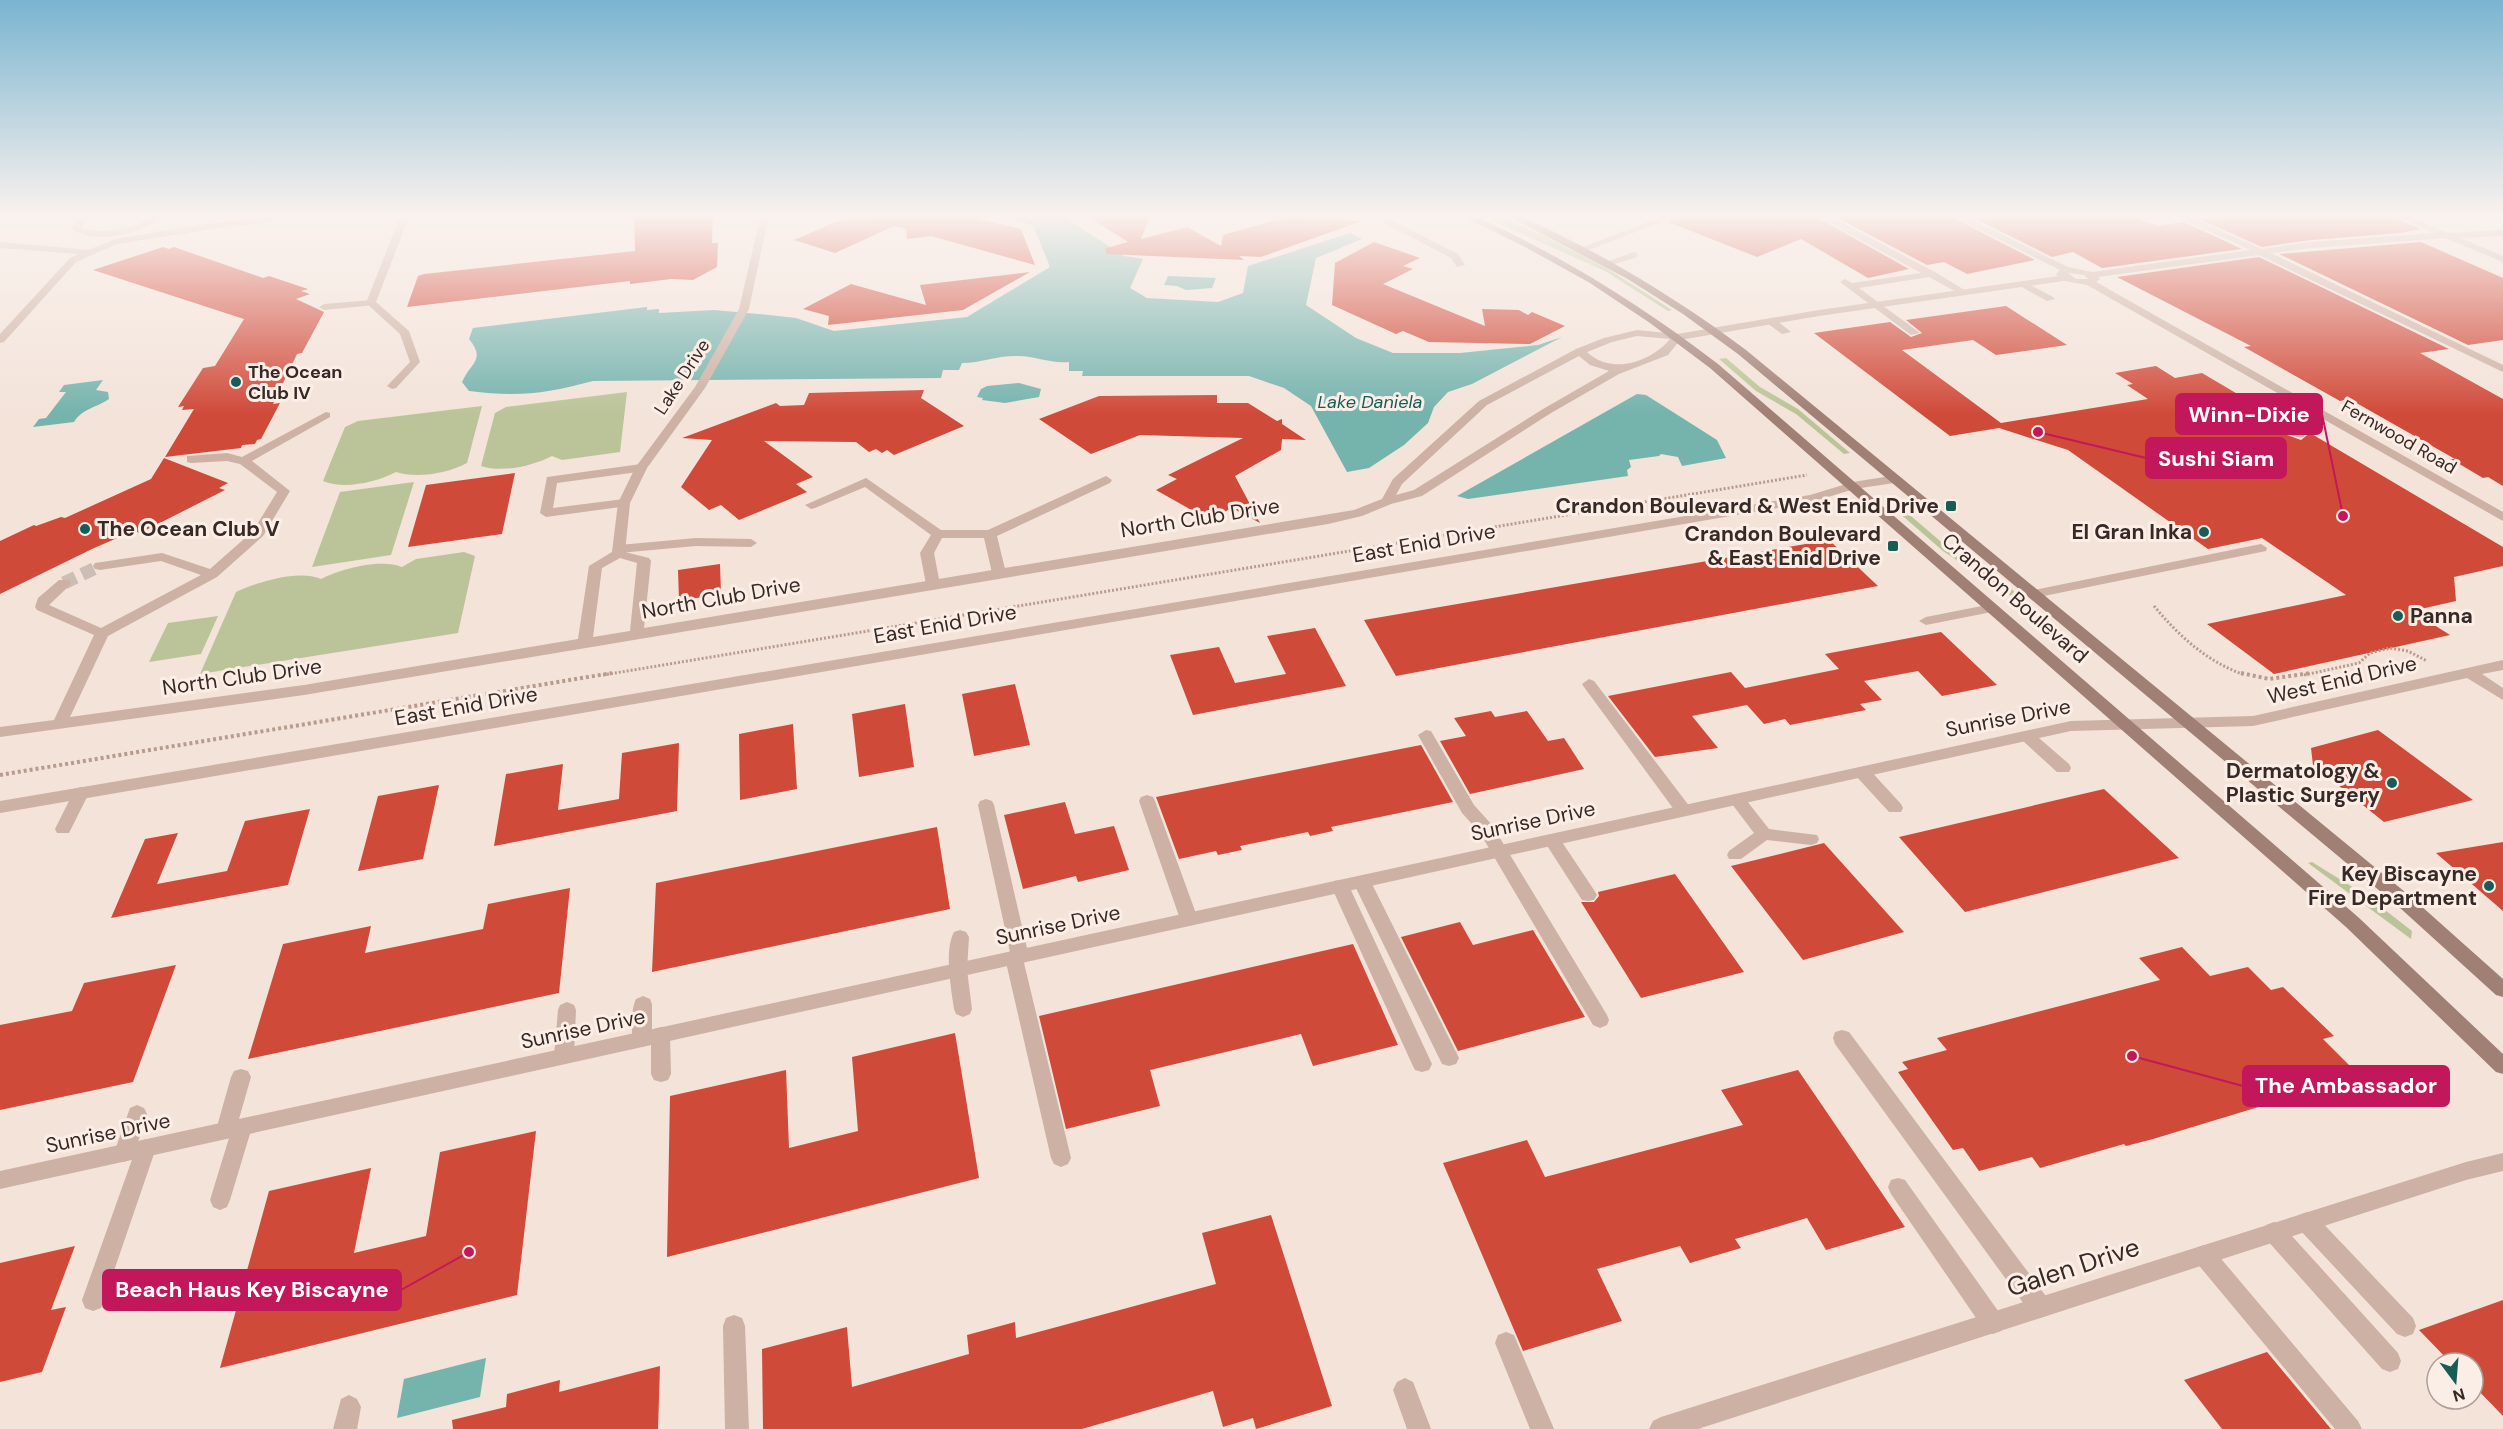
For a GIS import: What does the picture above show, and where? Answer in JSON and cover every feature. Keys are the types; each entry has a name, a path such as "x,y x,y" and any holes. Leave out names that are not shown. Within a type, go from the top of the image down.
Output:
{"main road":[{"name":"Crandon Boulevard","path":"1595,281 1677,337 1853,486 2352,922 2503,1066"},
{"name":"Crandon Boulevard","path":"1639,281 1713,329 1897,479 2405,902 2503,990"}],"street":[{"path":"0,340 54,281"},
{"path":"370,303 379,281"},
{"name":"Lake Drive","path":"619,551 624,503 641,468 700,388 744,309 750,281"},
{"path":"1876,281 1848,284 1915,333"},
{"path":"1944,281 1963,292"},
{"path":"1387,501 1397,482 1483,404 1580,351 1638,333 1677,337 1713,329 2037,281"},
{"name":"Fernwood Road","path":"2095,281 2503,517"},
{"path":"2320,281 2503,369"},
{"path":"2023,284 2050,299"},
{"path":"324,308 370,303 405,333 415,362 392,386"},
{"path":"1771,321 1786,332"},
{"name":"North Club Drive","path":"0,732 304,690 1359,513 1387,501 1418,493 1547,411 1621,369 1664,353 1677,337"},
{"path":"1580,351 1597,365 1621,369"},
{"path":"244,461 326,415"},
{"path":"2287,427 2300,435"},
{"path":"58,724 102,633 212,574 258,532 284,491 244,461 227,458 191,459"},
{"path":"624,503 546,513 551,480 641,468"},
{"name":"East Enid Drive","path":"0,807 1800,500 1853,486 1897,479"},
{"path":"812,505 866,482 938,534 990,534 1106,480"},
{"path":"933,584 927,552 938,534"},
{"path":"990,534 999,573"},
{"path":"585,642 596,566 619,551 696,542 751,543"},
{"path":"2034,594 2261,549"},
{"path":"619,551 644,561 637,633"},
{"path":"100,566 162,557 212,574"},
{"path":"64,583 43,601 42,607 102,633"},
{"path":"1926,621 1992,608"},
{"name":"West Enid Drive","path":"2126,725 2253,721 2503,665"},
{"path":"2469,672 2503,695"},
{"path":"1589,684 1684,811"},
{"name":"Sunrise Drive","path":"0,1180 2027,735 2071,726 2126,725"},
{"path":"1426,735 1468,809 1486,829 1600,1020"},
{"path":"2027,735 2062,768"},
{"path":"1862,772 1895,808"},
{"path":"63,829 81,793"},
{"path":"1737,800 1764,834"},
{"path":"1148,801 1189,919"},
{"path":"986,805 1061,1158"},
{"path":"1735,855 1764,834 1811,839"},
{"path":"1552,840 1588,895"},
{"path":"1362,882 1449,1058"},
{"path":"1340,886 1422,1064"},
{"path":"960,937 958,970 963,1009"},
{"path":"642,1039 643,1004"},
{"path":"564,1056 567,1010"},
{"path":"661,1035 661,1074"},
{"path":"1842,1038 2040,1307"},
{"path":"220,1200 234,1129 241,1077"},
{"path":"124,1153 137,1114"},
{"path":"93,1300 146,1148"},
{"name":"Galen Drive","path":"1661,1429 2307,1222 2503,1162"},
{"path":"1898,1187 1993,1323"},
{"path":"2307,1222 2405,1326"},
{"path":"2274,1233 2390,1360"},
{"path":"2204,1255 2350,1429"},
{"path":"734,1326 737,1429"},
{"path":"1506,1343 1542,1429"},
{"path":"1405,1390 1419,1429"}],"path":[{"path":"0,775 1834,470"},
{"path":"2154,606 2181,636 2198,650 2222,666 2253,676 2268,679 2289,678 2359,663 2370,653 2390,648 2408,651 2452,676"}],"green space":[{"path":"1620,281 1626,281 1672,310 1668,311"},
{"path":"1726,358 1760,387 1798,409 1850,453 1844,454 1796,414 1756,391 1719,359"},
{"path":"627,392 620,452 562,460 552,456 536,463 508,469 481,466 495,413 506,407"},
{"path":"482,406 467,463 460,467 423,475 396,472 370,482 350,485 323,481 345,427 358,421"},
{"path":"414,482 391,555 312,567 340,492"},
{"path":"1904,510 1947,547 2010,588 2034,608 2031,609 1943,551 1897,511"},
{"path":"464,552 475,556 458,633 200,674 236,592 278,578 301,575 321,579 361,566 383,564 402,567 416,559"},
{"path":"218,616 201,654 149,662 168,623"},
{"path":"2312,862 2367,896 2412,931 2411,939 2308,863"}],"water":[{"name":"Lake Daniela","path":"1027,281 1133,281 1130,288 1147,298 1218,302 1243,293 1245,281 1311,281 1306,305 1356,338 1393,353 1460,353 1538,345 1562,337 1472,384 1448,392 1434,407 1428,423 1404,445 1369,468 1347,472 1311,406 1284,388 1249,376 1082,376 1083,371 1069,371 1069,362 1011,356 962,363 959,370 943,370 941,378 593,381 560,389 517,394 469,391 462,382 477,357 469,339 473,328 647,307 647,310 659,309 659,313 714,310 796,318 834,331 967,317"},
{"path":"1166,281 1215,281 1212,288 1186,290 1177,286 1164,285"},
{"path":"103,380 96,390 108,392 109,399 86,411 74,422 33,427 39,419 46,418 66,392 59,392 64,385"},
{"path":"1019,383 1041,389 1039,397 1005,403 982,400 983,398 977,397 981,389 987,386"},
{"path":"1637,394 1646,395 1717,440 1726,458 1682,466 1678,457 1661,454 1629,460 1631,467 1627,470 1628,476 1468,499 1457,496"},
{"path":"486,1358 480,1397 397,1418 404,1379"}],"building":[{"name":"The Ocean Club IV","path":"126,281 283,281 308,289 301,291 310,294 296,299 324,312 302,353 297,354 273,404 280,403 261,439 255,444 242,445 241,448 165,457 194,409 182,410 184,406 178,407 203,368 215,366 244,319"},
{"path":"416,281 657,281 630,284 630,281 407,307"},
{"path":"956,281 1015,281 963,310 828,325 829,316 803,309 851,284 926,305 920,285"},
{"path":"1334,281 1390,281 1383,284 1485,326 1482,309 1519,310 1528,315 1532,312 1565,326 1530,344 1429,342 1403,331 1396,334 1332,305"},
{"path":"2124,281 2308,281 2449,349 2420,353 2503,399 2503,486 2488,477 2483,478 2451,459 2455,459 2349,399 2340,401 2244,347 2251,346"},
{"path":"2334,281 2503,281 2503,340 2468,345"},
{"path":"2006,306 2067,345 1996,355 1973,340 1902,350 2001,423 2148,399 2127,385 2133,384 2115,373 2156,366 2175,378 2202,373 2285,422 2279,427 2287,435 2301,440 2310,433 2503,547 2503,566 2454,577 2456,601 2412,611 2450,635 2274,674 2207,624 2346,595 2262,538 2208,549 2068,450 1999,428 1950,436 1814,333 1890,322 1911,337 1922,333 1906,320"},
{"path":"924,390 921,398 964,426 894,455 887,450 882,453 876,449 869,452 856,442 764,441 813,477 796,484 807,492 739,520 721,505 709,510 681,487 712,440 682,438 776,403 780,406 804,405 809,393"},
{"path":"1217,395 1217,403 1248,403 1277,421 1282,419 1282,424 1306,440 1282,439 1281,450 1235,476 1260,523 1232,508 1209,520 1156,490 1177,479 1168,475 1243,438 1140,435 1091,454 1039,419 1099,396"},
{"name":"The Ocean Club V","path":"164,458 228,483 219,488 225,490 140,533 124,535 0,594 0,541 34,525 61,517 65,518 151,479"},
{"path":"515,473 502,534 408,547 426,485"},
{"path":"1829,540 1878,586 1396,676 1364,620"},
{"path":"720,564 721,594 679,601 678,570"},
{"path":"1315,628 1346,686 1193,715 1170,655 1219,647 1235,683 1286,674 1267,636"},
{"path":"1941,632 1997,685 1942,696 1918,671 1864,681 1882,700 1860,704 1866,710 1790,725 1785,719 1764,724 1747,705 1692,716 1718,748 1655,757 1608,696 1731,672 1745,688 1839,669 1825,654"},
{"path":"1015,684 1030,745 974,756 962,694"},
{"path":"905,704 914,767 859,777 852,714"},
{"path":"1491,711 1495,717 1527,711 1548,741 1564,738 1584,769 1470,794 1440,741 1466,736 1454,718"},
{"path":"793,724 797,789 740,800 739,734"},
{"name":"Dermatology & Plastic Surgery","path":"2378,730 2473,800 2384,822 2313,765 2311,748"},
{"path":"679,743 677,811 494,846 506,774 563,764 558,810 619,799 622,753"},
{"path":"1421,745 1453,802 1331,827 1333,831 1310,836 1308,832 1240,846 1242,850 1218,855 1216,851 1179,859 1156,797"},
{"path":"439,785 423,859 358,871 378,796"},
{"path":"2104,789 2179,858 1965,912 1899,837"},
{"path":"1065,802 1075,834 1114,826 1129,870 1078,882 1076,876 1023,889 1004,815"},
{"path":"310,809 288,885 111,918 145,839 178,833 157,884 227,871 245,821"},
{"path":"937,827 950,909 652,972 656,883"},
{"name":"Key Biscayne Fire Department","path":"2503,842 2503,911 2436,853"},
{"path":"1824,843 1904,932 1803,960 1731,866"},
{"path":"1675,874 1744,972 1641,998 1581,902 1594,902 1599,896 1598,892"},
{"path":"570,888 559,993 248,1059 283,944 371,926 365,953 483,929 488,904"},
{"path":"1460,922 1473,945 1533,930 1585,1017 1458,1051 1401,937"},
{"path":"1353,944 1398,1045 1313,1066 1301,1034 1150,1070 1160,1106 1066,1129 1039,1016"},
{"path":"2182,947 2210,976 2248,967 2271,990 2283,987 2334,1036 2323,1039 2349,1065 2334,1068 2346,1080 2263,1103 2265,1105 2153,1139 2126,1146 2124,1144 2040,1168 2032,1157 1979,1171 1963,1148 1953,1150 1898,1072 1908,1069 1902,1062 1947,1050 1937,1038 2160,980 2139,958"},
{"path":"176,965 133,1082 0,1110 0,1025 72,1011 84,983"},
{"path":"955,1033 979,1178 667,1257 670,1096 786,1070 789,1148 858,1131 852,1057"},
{"path":"1798,1070 1905,1227 1826,1250 1807,1218 1735,1239 1741,1248 1690,1263 1680,1246 1597,1269 1622,1321 1523,1351 1443,1163 1527,1140 1545,1177 1743,1125 1721,1090"},
{"path":"536,1131 517,1295 220,1368 269,1191 371,1168 354,1253 426,1236 440,1152"},
{"path":"1271,1215 1332,1406 1256,1429 1253,1418 1223,1427 1213,1391 1082,1429 763,1429 762,1349 847,1327 852,1387 969,1354 967,1335 1015,1322 1016,1338 1216,1284 1202,1233"},
{"path":"75,1246 51,1310 66,1307 42,1372 0,1382 0,1263"},
{"path":"2503,1300 2503,1416 2485,1397 2485,1351 2439,1351 2419,1330"},
{"path":"2267,1352 2331,1429 2222,1429 2184,1380"},
{"path":"660,1366 658,1429 453,1429 452,1420 506,1407 507,1394 560,1380 559,1392"}],"tunnel":[{"path":"64,583 100,566"}],"place":[{"name":"The Ocean Club IV","path":"236,382"},
{"name":"Sushi Siam","path":"2038,432"},
{"name":"Crandon Boulevard & West Enid Drive","path":"1951,506"},
{"name":"Winn-Dixie","path":"2343,516"},
{"name":"The Ocean Club V","path":"85,529"},
{"name":"El Gran Inka","path":"2204,532"},
{"name":"Crandon Boulevard & East Enid Drive","path":"1893,546"},
{"name":"Panna","path":"2398,616"},
{"name":"Dermatology & Plastic Surgery","path":"2392,783"},
{"name":"Key Biscayne Fire Department","path":"2489,886"},
{"name":"The Ambassador","path":"2132,1056"},
{"name":"Beach Haus Key Biscayne","path":"469,1252"}]}
